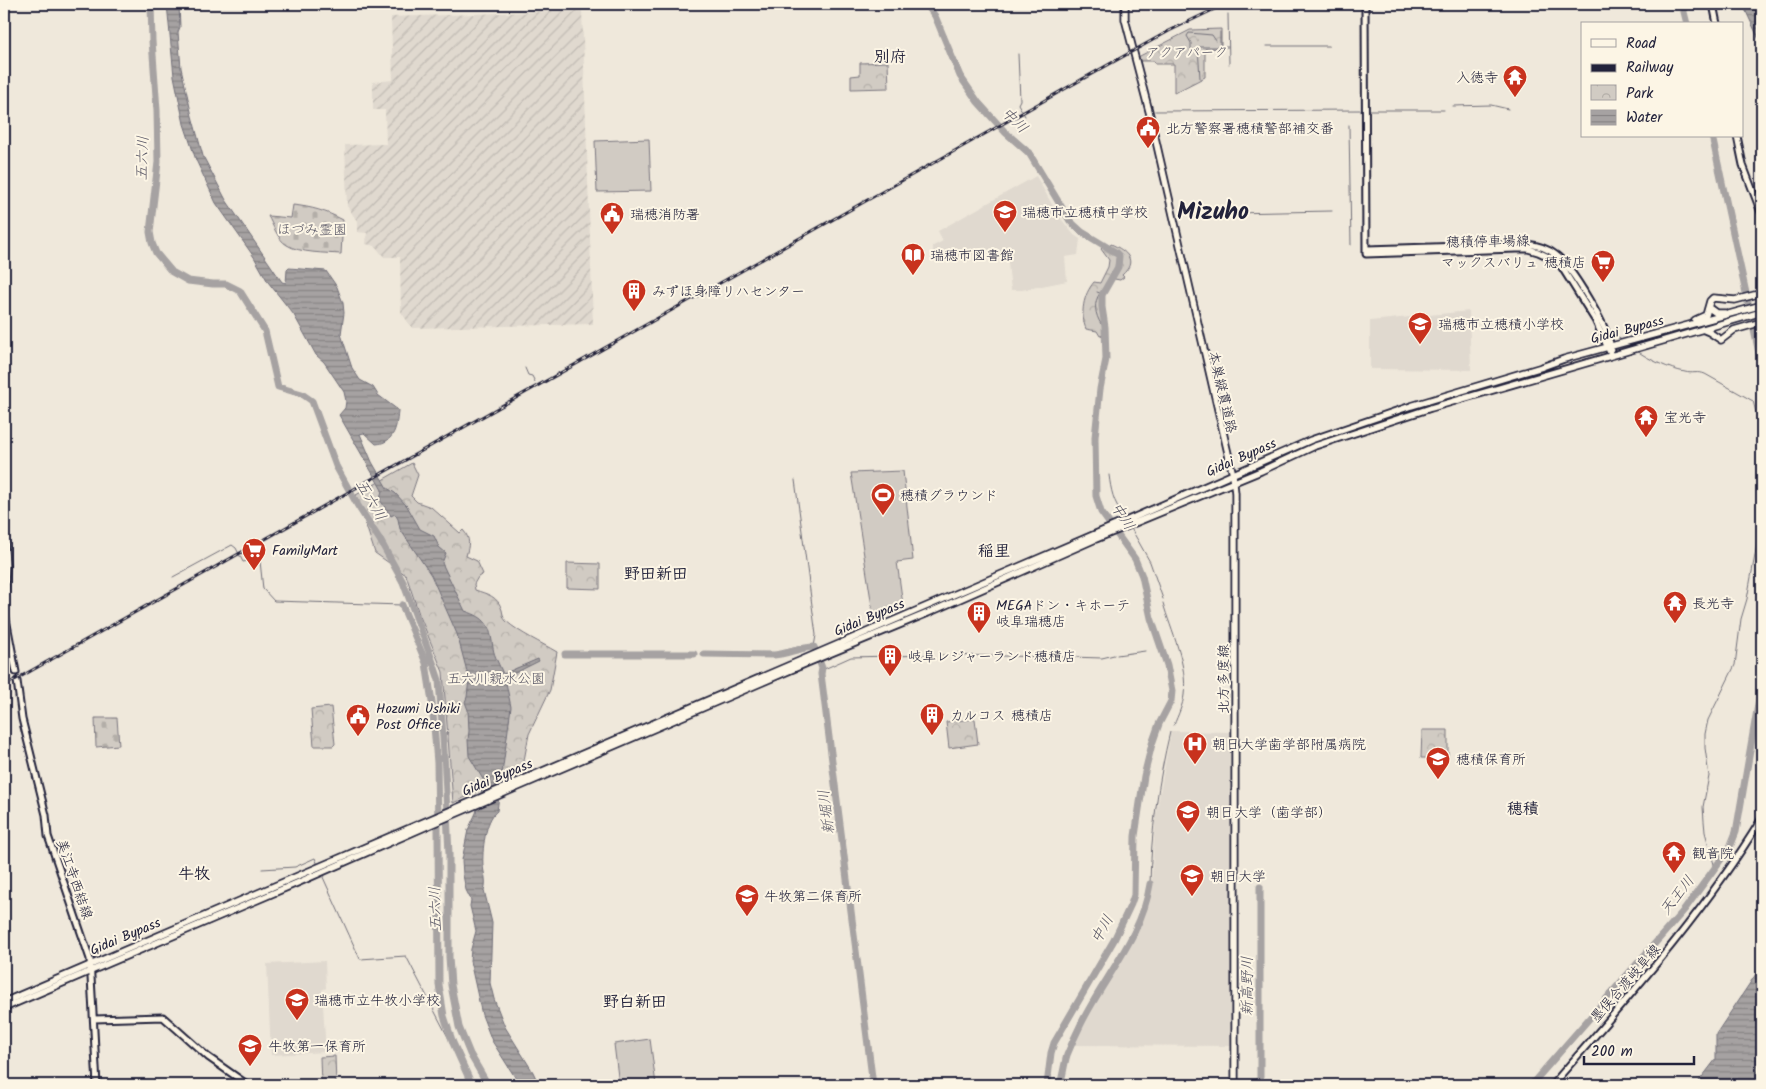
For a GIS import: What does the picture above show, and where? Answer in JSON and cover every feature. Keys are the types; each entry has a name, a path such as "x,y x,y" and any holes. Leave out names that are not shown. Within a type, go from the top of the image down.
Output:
{"main road":[{"name":"本巣縦貫道路","path":"1124,4 1122,20 1234,482"},
{"name":"穂積停車場線","path":"1365,4 1367,251 1516,249 1538,252 1553,259 1566,273 1595,320 1609,347 1611,355"},
{"path":"1713,4 1717,22"},
{"path":"1737,138 1744,165 1762,215"},
{"path":"1680,327 1706,315 1709,302 1713,298 1730,301 1762,293"},
{"name":"Gidai Bypass","path":"4,1002 304,880 431,821 820,655 928,613 1095,537 1234,482 1315,446 1431,408 1730,321 1762,305"},
{"path":"1709,308 1718,313 1733,310 1744,313"},
{"name":"Gidai Bypass","path":"1129,523 1311,440 1393,412 1680,327 1744,313 1762,312"},
{"path":"1715,337 1715,328 1730,321"},
{"path":"1699,330 1709,332 1722,340 1734,330 1760,323"},
{"name":"北方多度線","path":"1234,482 1236,538 1235,1085"},
{"path":"4,527 6,566 4,608 16,672"},
{"name":"美江寺西結線","path":"18,682 22,719 46,815 48,836 82,934 91,968 97,1085"},
{"name":"墨俣合渡岐阜線","path":"1552,1085 1688,926 1762,818"},
{"name":"Gidai Bypass","path":"4,1008 91,968"},
{"path":"94,1019 163,1017 208,1057 248,1085"}],"shaded area":[{"path":"582,10 593,324 412,328 401,312 400,257 384,257 375,246 366,244 367,233 357,232 357,221 347,206 345,145 386,144 385,110 373,110 373,82 393,80 391,17"},
{"name":"瑞穂市立穂積中学校","path":"1036,176 1058,215 1074,235 1080,239 1078,255 1065,257 1067,281 1022,290 1011,290 1007,254 983,249 964,258 933,258 933,246 943,241 938,231"},
{"name":"瑞穂市立穂積小学校","path":"1469,311 1471,370 1370,369 1370,321"},
{"name":"朝日大学","path":"1171,731 1234,732 1234,1046 1072,1045 1083,1021 1135,933 1148,906 1155,820"},
{"name":"瑞穂市立牛牧小学校","path":"325,961 326,988 322,990 326,1052 271,1055 267,964"}],"green space":[{"name":"アクアパーク","path":"1221,29 1221,48 1205,49 1205,77 1174,93 1174,64 1155,64 1154,61 1139,61 1138,57 1190,30"},
{"path":"888,62 889,88 851,89 851,76 860,75 860,63"},
{"path":"649,139 651,191 597,192 595,141"},
{"name":"ほづみ霊園","path":"293,205 319,210 343,220 341,254 305,251 292,248 284,243 278,236 268,216 291,218"},
{"path":"1105,244 1110,246 1111,244 1122,250 1130,261 1127,270 1122,275 1124,277 1120,280 1109,278 1104,286 1100,306 1104,335 1100,336 1097,331 1086,329 1083,311 1090,287 1094,282 1100,283 1108,267 1109,260 1101,249"},
{"name":"五六川親水公園","path":"412,463 418,475 411,496 417,502 431,507 460,533 463,530 467,536 466,556 477,561 483,574 478,577 474,584 475,590 488,594 495,599 500,605 505,620 512,626 557,652 550,690 529,734 522,771 453,803 443,672 419,614 406,575 375,553 356,495"},
{"name":"穂積グラウンド","path":"903,471 913,560 897,562 903,605 874,619 851,473"},
{"path":"567,563 600,564 600,589 567,588"},
{"path":"331,707 335,744 333,746 314,746 311,709"},
{"path":"95,718 117,718 119,745 96,747"},
{"path":"975,719 978,744 949,748 946,722"},
{"path":"1422,730 1448,730 1448,758 1421,758"},
{"path":"650,1039 656,1085 619,1085 614,1044"},
{"path":"335,1056 336,1085 321,1085 320,1057"}],"water":[{"path":"167,4 179,4 180,27 178,32 181,68 192,116 203,156 226,200 282,282 286,283 287,270 289,268 326,271 337,287 343,303 344,313 341,334 352,368 360,380 373,387 378,395 398,410 396,427 391,437 387,440 376,444 364,433 360,434 372,462 387,488 395,493 407,506 420,529 434,536 439,547 446,553 442,563 465,611 478,616 489,628 495,654 503,674 538,659 539,661 505,678 511,707 497,811 487,828 483,866 484,890 492,923 490,983 494,999 505,1027 539,1085 520,1085 492,1041 482,1015 470,961 476,931 470,906 471,900 466,890 463,875 462,860 468,830 476,813 484,781 469,756 468,710 465,702 469,679 457,634 431,575 400,529 395,514 391,516 380,500 382,490 339,415 345,408 344,392 324,362 316,355 294,315 268,282 254,257 216,203 196,160 184,124 174,76"},
{"path":"1743,4 1762,4 1762,46 1744,7"},
{"path":"1762,965 1762,1085 1696,1085 1716,1059 1716,1034"}],"waterway":[{"name":"五六川","path":"151,4 158,162 150,232 156,253 172,272 188,281 226,284 240,291 265,331 278,387 302,394 312,401 336,466 403,582 439,680 449,854 449,957 451,985 459,1027 470,1054 488,1085"},
{"name":"中川","path":"926,4 935,16 960,76 978,102 1005,132 1029,153 1070,221 1082,232 1119,256 1118,267 1102,295 1106,359 1100,389 1095,437 1096,496 1101,512 1135,559 1142,576 1151,618 1167,665 1172,691 1171,701 1159,724 1152,744 1144,776 1135,836 1134,895 1114,940 1054,1043 1047,1085"},
{"name":"天王川","path":"1682,4 1686,22"},
{"path":"1228,14 1229,64"},
{"path":"1220,32 1220,46"},
{"path":"1191,51 1191,43 1187,36 1189,33 1212,35 1216,41"},
{"path":"1267,46 1329,46"},
{"path":"1200,78 1198,47 1228,47"},
{"path":"1018,54 1020,100 1018,104 1025,116"},
{"path":"1453,106 1491,105 1508,109"},
{"path":"1155,111 1365,110"},
{"path":"1369,110 1444,110"},
{"path":"1349,125 1351,245"},
{"name":"天王川","path":"1712,138 1762,367"},
{"path":"1231,213 1332,211"},
{"path":"1097,292 1100,293 1096,301 1096,312 1101,324 1105,325"},
{"path":"1616,336 1623,341"},
{"path":"1637,351 1673,369 1688,373 1705,374 1753,401 1762,435 1762,464"},
{"path":"525,368 528,375 532,376 535,382"},
{"path":"1109,475 1113,496 1123,514"},
{"path":"795,480 816,635 814,647"},
{"path":"1715,868 1705,832 1704,821 1703,807 1709,776 1705,734 1708,720 1735,665 1741,619 1747,599 1762,517"},
{"path":"1132,530 1150,562 1163,599"},
{"path":"173,577 232,545 236,548 243,562 258,559 260,561 263,589 274,601 402,605"},
{"path":"1163,603 1184,672 1183,699 1174,725"},
{"path":"402,605 426,663 432,702 437,763 439,985 444,1016 453,1043 472,1085"},
{"name":"新堀川","path":"704,654 774,655 814,647 822,668 821,674 873,1085"},
{"path":"1117,655 1145,651"},
{"name":"新堀川","path":"565,654 694,654"},
{"path":"822,670 851,657 932,655"},
{"path":"939,655 1064,657"},
{"path":"1070,657 1102,658 1114,655"},
{"name":"天王川","path":"1531,1085 1685,909 1730,847 1736,832 1762,681"},
{"path":"1150,884 1156,808 1170,732"},
{"path":"262,869 295,867 315,858 318,865"},
{"path":"322,875 360,959 406,956 449,1039 451,1039"},
{"path":"1060,1085 1067,1055 1090,1007 1131,939 1146,903 1150,884"},
{"name":"新高野川","path":"1260,887 1260,1085"}],"railway":[{"path":"4,686 1070,86 1169,31 1225,4"}],"place":[{"name":"入徳寺","path":"1515,98"},
{"name":"北方警察署穂積警部補交番","path":"1148,149"},
{"name":"瑞穂市立穂積中学校","path":"1005,233"},
{"name":"瑞穂消防署","path":"612,235"},
{"name":"瑞穂市図書館","path":"913,276"},
{"name":"マックスバリュ 穂積店","path":"1603,283"},
{"name":"みずほ身障リハセンター","path":"634,312"},
{"name":"瑞穂市立穂積小学校","path":"1420,345"},
{"name":"宝光寺","path":"1646,438"},
{"name":"穂積グラウンド","path":"883,516"},
{"name":"FamilyMart","path":"254,571"},
{"name":"長光寺","path":"1675,624"},
{"name":"MEGAドン・キホーテ 岐阜瑞穂店","path":"979,634"},
{"name":"岐阜レジャーランド穂積店","path":"890,677"},
{"name":"カルコス 穂積店","path":"932,736"},
{"name":"Hozumi Ushiki Post Office","path":"358,737"},
{"name":"朝日大学歯学部附属病院","path":"1195,765"},
{"name":"穂積保育所","path":"1438,780"},
{"name":"朝日大学（歯学部）","path":"1188,833"},
{"name":"観音院","path":"1674,874"},
{"name":"朝日大学","path":"1192,897"},
{"name":"牛牧第二保育所","path":"747,917"},
{"name":"瑞穂市立牛牧小学校","path":"297,1021"},
{"name":"牛牧第一保育所","path":"250,1067"}],"district":[{"name":"別府","path":"890,56"},
{"name":"Mizuho","path":"1213,211"},
{"name":"稲里","path":"994,550"},
{"name":"野田新田","path":"656,573"},
{"name":"穂積","path":"1523,808"},
{"name":"牛牧","path":"194,873"},
{"name":"野白新田","path":"635,1001"}]}
